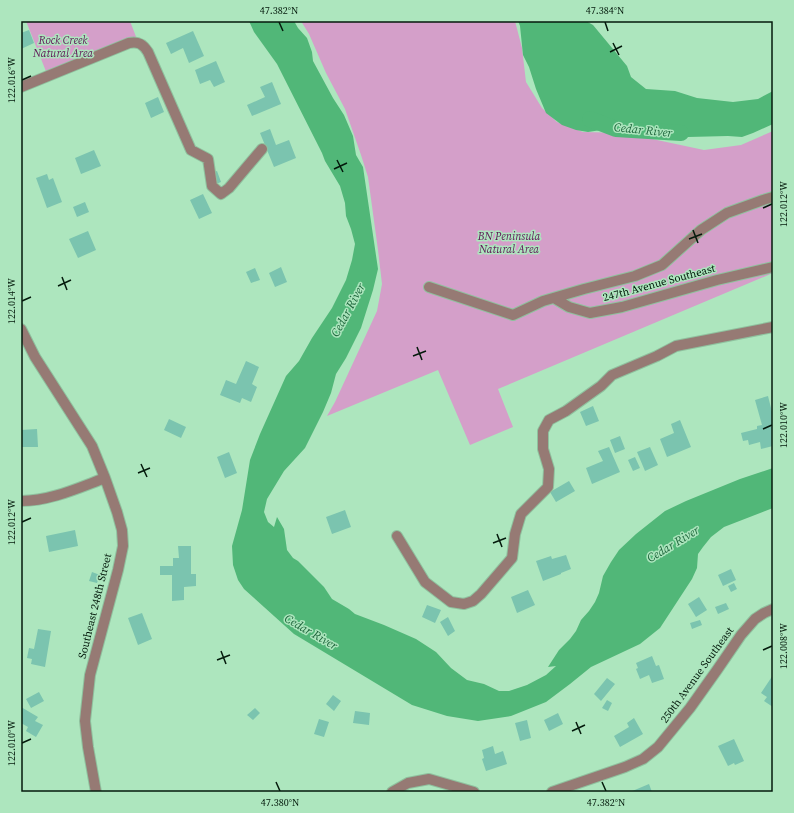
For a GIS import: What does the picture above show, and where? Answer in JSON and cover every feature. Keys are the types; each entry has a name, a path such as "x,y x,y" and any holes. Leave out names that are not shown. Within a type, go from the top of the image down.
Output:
{"street":[{"path":"21,87 129,43 139,43 144,46 148,52 191,150 208,159 212,186 220,194 229,188 262,149"},
{"path":"429,287 513,316 543,301 635,276 662,264 701,230 727,213 773,198"},
{"name":"247th Avenue Southeast","path":"554,298 569,307 590,313 622,307 717,280 773,267"},
{"path":"397,536 425,582 451,602 464,604 473,601 481,594 512,558 515,534 521,514 548,487 549,469 543,449 542,431 549,420 566,411 601,386 612,375 657,356 676,346 773,327"},
{"name":"Southeast 248th Street","path":"21,329 35,357 92,446 105,478 122,530 123,546 118,570 90,675 86,721 88,747 96,792"},
{"path":"21,501 52,496 105,478"},
{"name":"250th Avenue Southeast","path":"552,792 625,767 644,758 658,747 690,708 741,634 755,619 773,609"},
{"path":"392,792 408,783 430,779 474,792"}],"green space":[{"name":"Rock Creek Natural Area","path":"26,21 130,21 138,42 49,79"},
{"name":"BN Peninsula Natural Area","path":"301,21 515,21 522,48 526,82 542,108 557,122 583,132 624,133 704,150 741,145 773,131 773,273 498,389 513,427 470,445 438,370 327,416 335,402 377,311 382,284 368,177 345,109 326,73 309,34"}],"water":[{"path":"249,21 294,21 307,38 312,52 313,61 344,115 353,136 356,155 363,167 378,269 361,328 336,374 331,393 323,412 305,448 284,471 267,499 264,512 268,522 274,527 277,517 284,529 287,550 293,558 298,561 324,587 332,599 355,614 416,639 436,652 451,668 467,680 484,684 499,691 509,691 527,685 546,675 556,666 548,667 559,650 576,631 581,620 595,602 603,576 611,562 619,550 636,534 665,511 740,479 773,468 773,508 724,527 711,537 698,554 697,568 692,579 660,628 640,644 591,667 546,702 511,716 478,721 447,716 412,705 294,634 244,589 238,580 233,565 232,546 242,510 250,460 286,376 299,361 332,308 346,280 355,244 346,216 345,203 340,186 325,161 277,64 254,32"},
{"path":"518,21 586,21 593,25 627,66 631,77 646,89 675,91 697,98 733,102 758,99 773,91 773,124 742,137 688,137 661,132 649,127 628,122 601,130 588,132 562,125 546,113 523,55 520,26"}],"building":[{"path":"29,30 34,43 21,49 21,33"},
{"path":"193,31 204,56 189,63 183,48 171,54 166,43"},
{"path":"216,61 225,82 214,87 210,80 200,84 195,70"},
{"path":"272,82 281,104 252,116 247,105 265,97 260,87"},
{"path":"158,97 164,112 151,118 145,103"},
{"path":"270,129 276,145 289,140 296,158 274,167 260,133"},
{"path":"94,150 101,166 81,174 75,158"},
{"path":"217,171 221,182 216,184 211,173"},
{"path":"47,174 49,180 53,178 62,202 47,208 36,178"},
{"path":"203,194 212,213 199,219 190,200"},
{"path":"85,202 89,212 77,217 73,207"},
{"path":"88,231 96,250 78,258 69,239"},
{"path":"281,267 287,282 275,287 269,273"},
{"path":"255,268 260,280 251,283 246,272"},
{"path":"246,361 259,367 252,384 257,387 251,402 242,398 240,403 220,395 226,380 236,384"},
{"path":"768,396 773,416 773,446 761,449 760,442 749,445 748,440 743,441 741,433 757,429 757,426 762,425 755,400"},
{"path":"593,406 599,421 586,426 580,412"},
{"path":"169,419 186,427 181,438 164,430"},
{"path":"680,420 691,447 667,457 660,439 674,433 671,424"},
{"path":"37,429 38,447 21,447 21,430"},
{"path":"620,436 625,449 615,453 610,440"},
{"path":"609,447 620,472 592,484 586,468 603,461 598,451"},
{"path":"650,447 658,465 645,471 637,452"},
{"path":"229,452 237,473 225,478 217,457"},
{"path":"635,457 640,468 633,471 628,460"},
{"path":"569,481 575,491 556,502 550,492"},
{"path":"345,510 351,527 332,534 326,517"},
{"path":"75,530 78,546 49,552 46,536"},
{"path":"178,546 191,546 191,574 196,574 196,586 184,587 184,600 172,601 172,575 160,575 160,566 173,566 173,558 179,558"},
{"path":"566,555 571,569 543,581 536,561 551,556 552,559"},
{"path":"731,569 736,580 723,586 718,575"},
{"path":"92,572 100,575 97,583 89,581"},
{"path":"734,583 737,589 731,592 728,586"},
{"path":"528,590 535,605 517,613 511,597"},
{"path":"699,597 707,610 696,617 688,604"},
{"path":"726,603 729,609 718,614 715,607"},
{"path":"427,605 441,610 435,623 422,617"},
{"path":"142,613 152,639 138,645 128,618"},
{"path":"448,617 455,631 448,636 440,622"},
{"path":"700,620 702,625 692,629 690,623"},
{"path":"38,629 51,631 45,667 31,664 32,659 27,658 29,648 34,649"},
{"path":"652,656 656,666 659,665 664,679 652,683 649,675 640,679 636,669 638,668 636,663"},
{"path":"773,675 773,707 764,701 767,697 761,693"},
{"path":"607,678 615,684 601,701 594,694"},
{"path":"39,692 44,701 31,708 26,699"},
{"path":"333,695 341,701 334,711 326,704"},
{"path":"607,700 612,703 608,711 602,708"},
{"path":"21,707 38,717 35,721 43,725 36,737 26,731 28,727 21,723"},
{"path":"255,708 260,713 253,720 247,715"},
{"path":"355,711 370,713 369,725 353,723"},
{"path":"558,713 563,724 549,731 544,720"},
{"path":"634,718 643,734 620,747 614,736 629,727 627,723"},
{"path":"319,719 329,722 324,737 314,734"},
{"path":"527,720 531,738 520,741 515,723"},
{"path":"734,739 744,761 728,766 718,746"},
{"path":"493,746 495,754 503,751 507,764 486,771 482,759 484,758 482,750"},
{"path":"649,784 652,792 630,792"}],"waterway":[{"name":"Cedar River","path":"590,119 616,129 681,133"}]}
